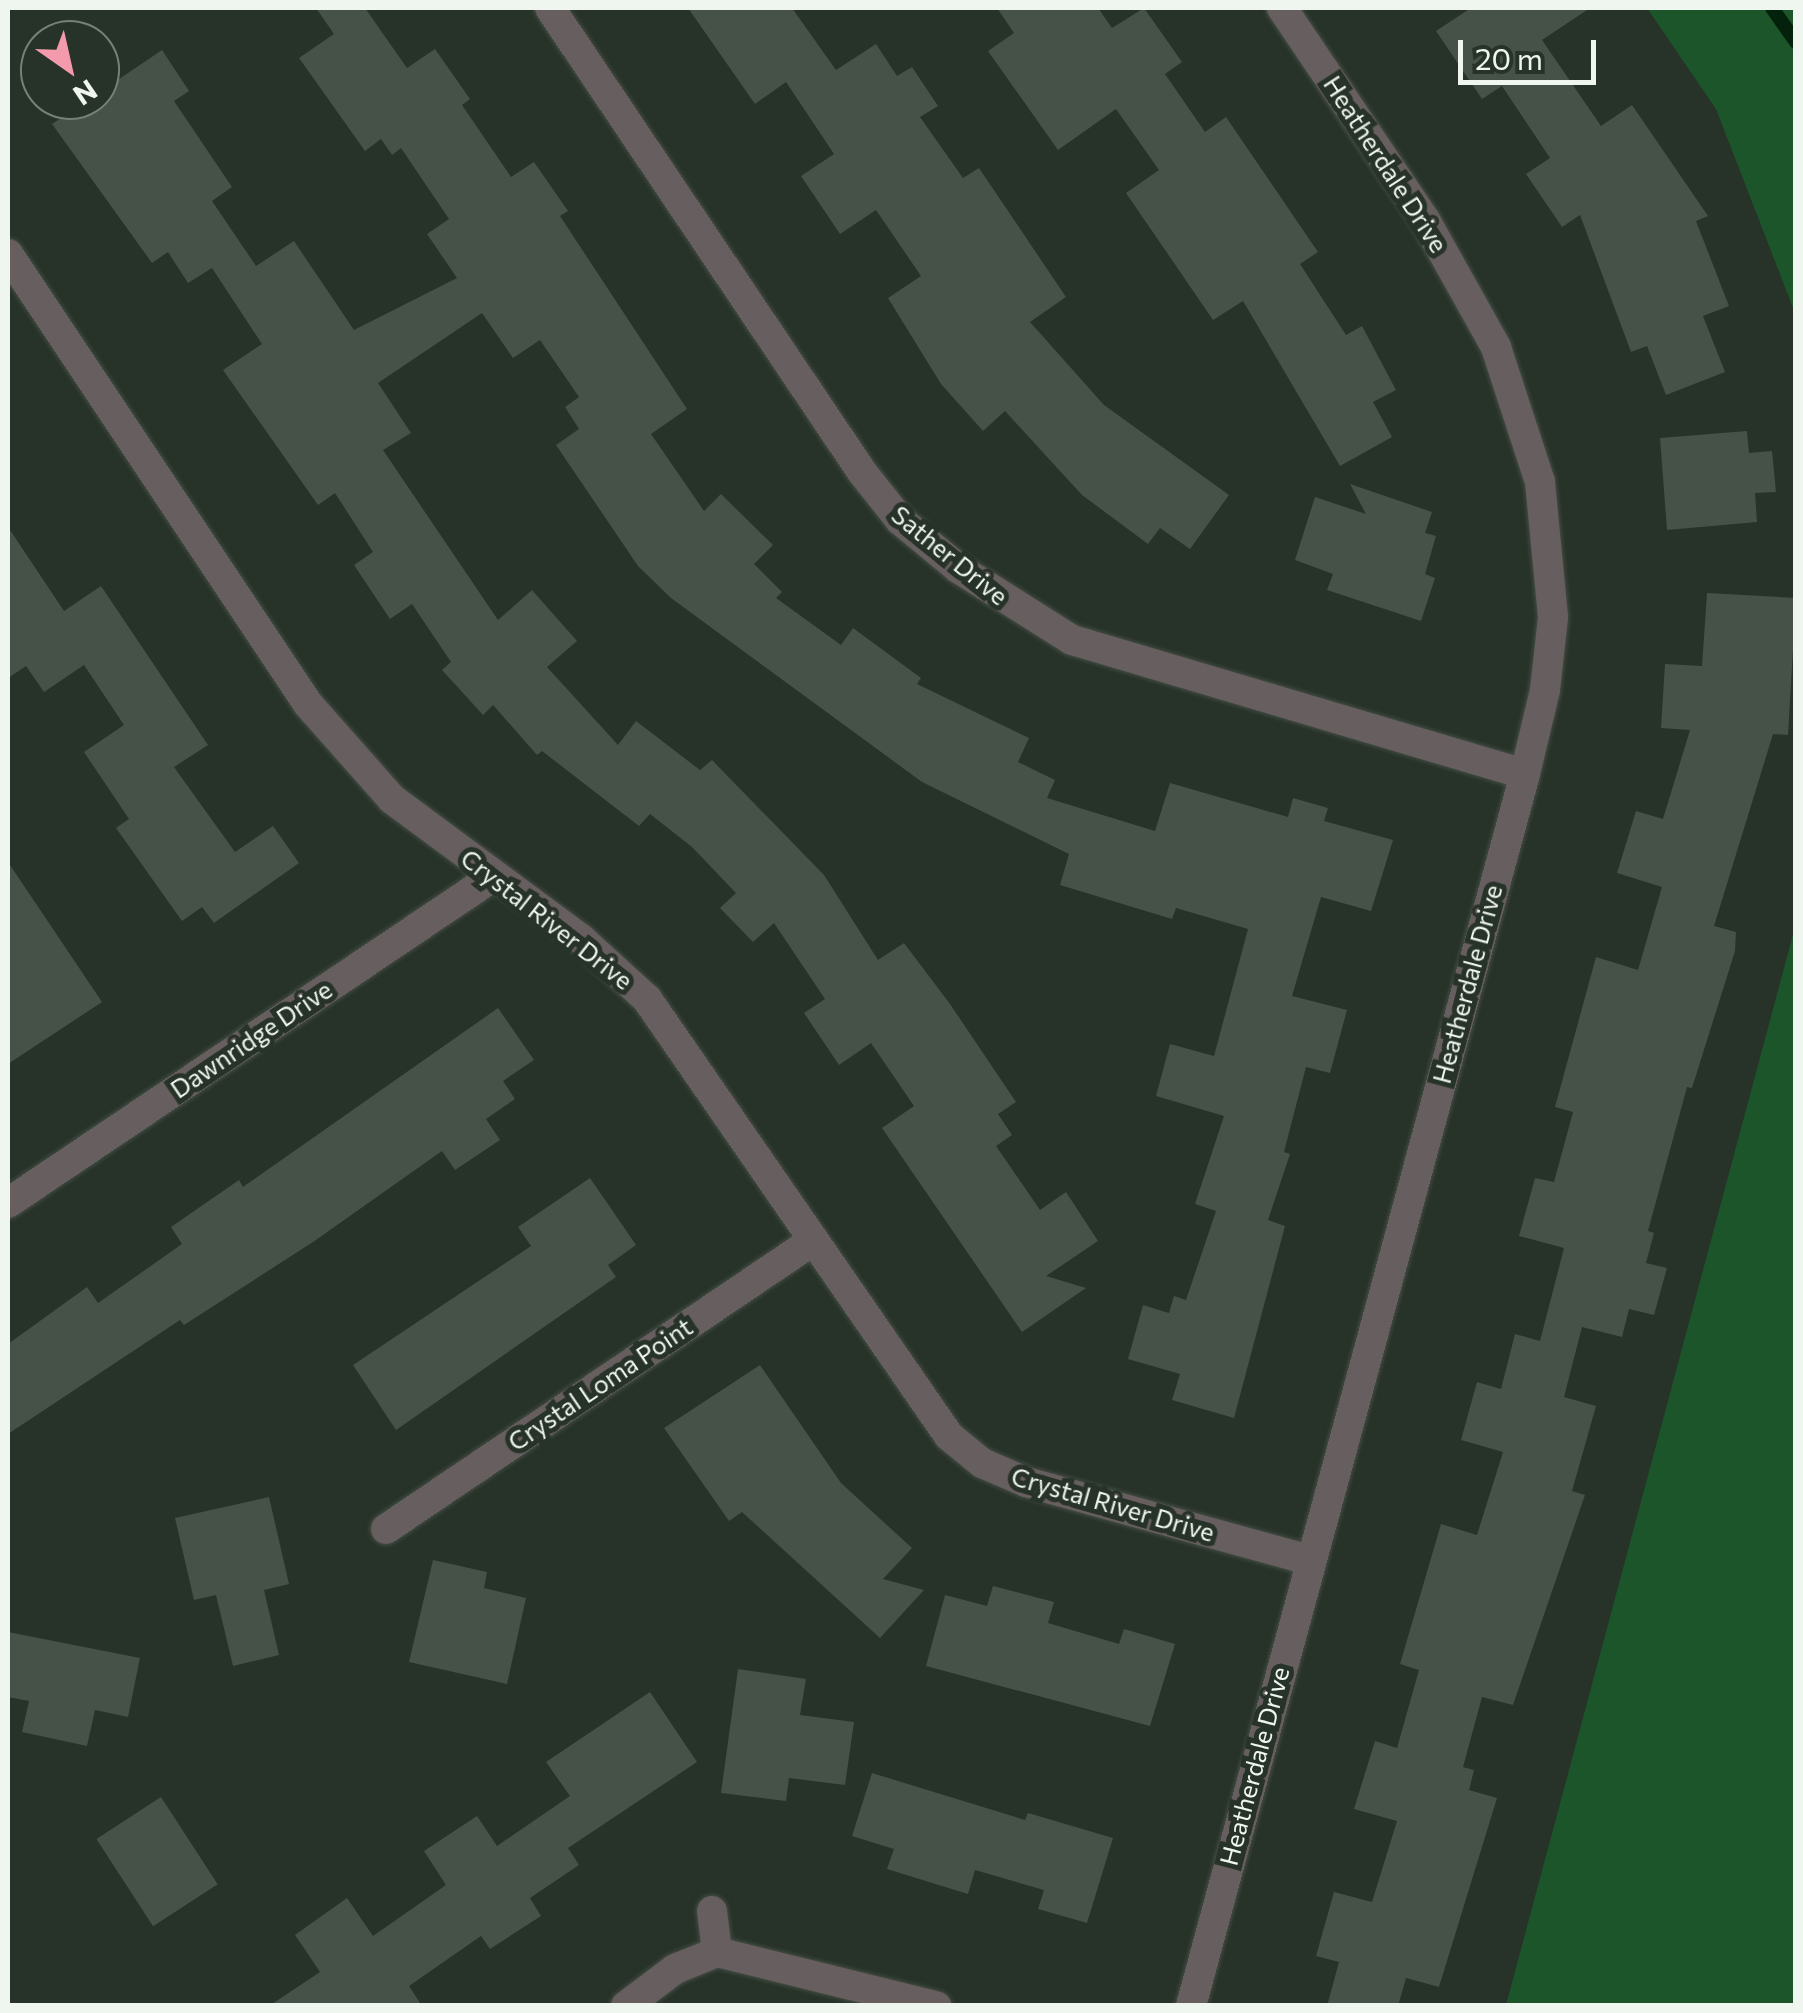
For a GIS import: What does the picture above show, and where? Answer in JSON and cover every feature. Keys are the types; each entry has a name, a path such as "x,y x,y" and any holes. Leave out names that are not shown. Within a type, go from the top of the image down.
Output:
{"street":[{"name":"Sather Drive","path":"550,8 862,472 900,520 958,568 1072,640 1524,774"},
{"name":"Heatherdale Drive","path":"1190,2006 1524,774 1552,617 1551,550 1520,416 1470,293 1282,8"},
{"name":"Crystal River Drive","path":"8,254 308,704 392,798 581,939 647,999 949,1436 982,1463 1026,1482 1309,1560"},
{"name":"Dawnridge Drive","path":"8,1203 494,876"},
{"name":"Crystal Loma Point","path":"386,1529 814,1240"},
{"path":"712,1912 717,1952"},
{"path":"626,2006 676,1969 717,1952 936,2006"}],"green space":[{"path":"1647,8 1795,8 1795,313 1716,109"},
{"path":"1795,927 1795,2005 1506,2005"}],"building":[{"path":"316,8 365,8 407,68 435,49 470,99 462,105 511,177 534,162 568,211 560,216 687,409 651,434 704,511 721,494 773,545 754,564 782,592 776,598 841,645 853,628 921,678 917,684 1029,738 1018,762 1055,780 1047,798 1155,831 1170,783 1288,817 1293,798 1328,808 1324,821 1393,840 1371,911 1321,897 1292,996 1347,1010 1330,1073 1306,1067 1284,1152 1290,1154 1268,1220 1285,1226 1234,1418 1172,1400 1180,1374 1128,1359 1143,1305 1169,1313 1174,1296 1186,1300 1216,1211 1195,1204 1224,1116 1156,1096 1170,1044 1214,1056 1248,929 1176,908 1172,919 1060,885 1069,854 922,782 671,598 638,566 556,445 579,429 565,407 579,397 540,340 513,358 482,313 378,383 411,433 383,450 498,620 532,590 577,641 547,667 618,745 636,721 700,770 712,760 824,875 878,960 904,943 950,1004 1016,1102 998,1114 1012,1135 996,1146 1040,1210 1066,1192 1098,1241 1046,1276 1086,1288 1022,1332 882,1128 914,1106 871,1043 839,1065 804,1013 825,999 774,923 753,942 720,908 736,893 692,847 650,814 639,826 542,751 537,755 493,705 483,715 442,670 451,662 412,604 390,619 354,565 373,552 335,493 318,505 223,370 262,344 212,268 188,283 168,252 152,263 52,124 58,120 120,120 120,78 162,50 189,91 174,101 232,187 212,201 256,266 294,241 354,330 457,278 427,234 449,219 401,148 392,155 381,139 365,151 299,58 334,34"},
{"path":"688,8 792,8 836,70 876,44 897,76 912,67 938,106 920,117 963,178 979,168 1066,297 1030,322 1104,405 1229,495 1190,549 1160,528 1148,544 1082,495 1005,411 983,431 941,384 888,298 921,276 876,210 840,234 801,176 834,154 786,82 755,104"},
{"path":"997,8 1098,8 1112,28 1144,8 1182,62 1165,74 1205,132 1226,117 1318,252 1300,264 1346,335 1362,326 1396,390 1373,402 1392,437 1340,466 1243,301 1213,320 1126,193 1159,170 1116,109 1058,150 988,51 1014,33"},
{"path":"1471,8 1590,8 1542,40 1601,126 1632,105 1708,216 1696,221 1729,306 1703,316 1725,372 1666,395 1647,346 1631,352 1580,215 1562,227 1526,174 1550,158 1502,86 1482,99 1436,31"},
{"path":"1747,431 1749,453 1772,451 1776,492 1755,493 1757,522 1667,530 1660,438"},
{"path":"1350,484 1432,512 1425,533 1436,536 1425,574 1435,578 1421,621 1327,590 1333,574 1295,560 1315,497 1366,514"},
{"path":"8,527 64,611 101,586 208,745 174,767 235,852 273,826 299,863 214,923 202,907 182,921 116,828 129,819 84,752 124,725 84,665 44,692 26,666 8,678"},
{"path":"1707,593 1796,598 1788,735 1773,734 1714,926 1736,932 1735,951 1692,1088 1687,1087 1648,1231 1654,1233 1646,1263 1667,1268 1654,1315 1629,1309 1622,1337 1582,1327 1564,1397 1596,1406 1572,1491 1585,1495 1513,1705 1482,1697 1463,1767 1474,1770 1469,1790 1497,1798 1439,1987 1406,1978 1398,2006 1327,2006 1339,1962 1316,1956 1334,1892 1372,1902 1397,1821 1354,1809 1375,1741 1397,1748 1419,1670 1400,1664 1441,1524 1477,1535 1503,1452 1461,1440 1477,1382 1501,1389 1515,1334 1540,1341 1564,1248 1519,1236 1535,1178 1554,1182 1573,1112 1555,1107 1596,957 1638,970 1662,887 1617,873 1636,811 1663,819 1690,730 1661,728 1665,664 1702,666"},
{"path":"8,862 102,1002 8,1064"},
{"path":"498,1008 534,1060 503,1081 515,1099 486,1119 500,1140 455,1170 442,1151 313,1242 184,1325 180,1320 8,1434 8,1344 87,1287 98,1303 182,1244 171,1227 239,1180 243,1187"},
{"path":"590,1178 636,1245 608,1265 616,1277 396,1430 353,1365 531,1246 518,1227"},
{"path":"760,1365 841,1483 912,1548 883,1579 924,1590 880,1638 742,1512 729,1521 664,1428"},
{"path":"269,1497 289,1584 264,1590 279,1655 233,1666 216,1595 194,1600 175,1518"},
{"path":"433,1560 487,1572 484,1588 526,1598 507,1684 409,1662"},
{"path":"993,1586 1054,1602 1048,1623 1119,1644 1124,1629 1175,1644 1150,1726 926,1666 945,1595 987,1606"},
{"path":"8,1632 140,1658 128,1717 95,1710 87,1746 22,1732 29,1701 8,1697"},
{"path":"738,1669 806,1679 800,1715 854,1722 845,1785 789,1778 786,1801 721,1793"},
{"path":"650,1692 697,1762 568,1848 579,1865 530,1898 541,1916 490,1949 481,1936 409,1986 422,2006 269,2006 320,1972 295,1935 347,1898 373,1936 446,1885 424,1851 477,1816 497,1846 570,1796 546,1762"},
{"path":"872,1773 1025,1820 1028,1813 1113,1838 1087,1923 1038,1909 1044,1890 975,1870 968,1894 887,1869 894,1849 852,1836"},
{"path":"161,1797 218,1884 153,1926 96,1839"}],"waterway":[{"path":"1772,8 1796,42"}]}
